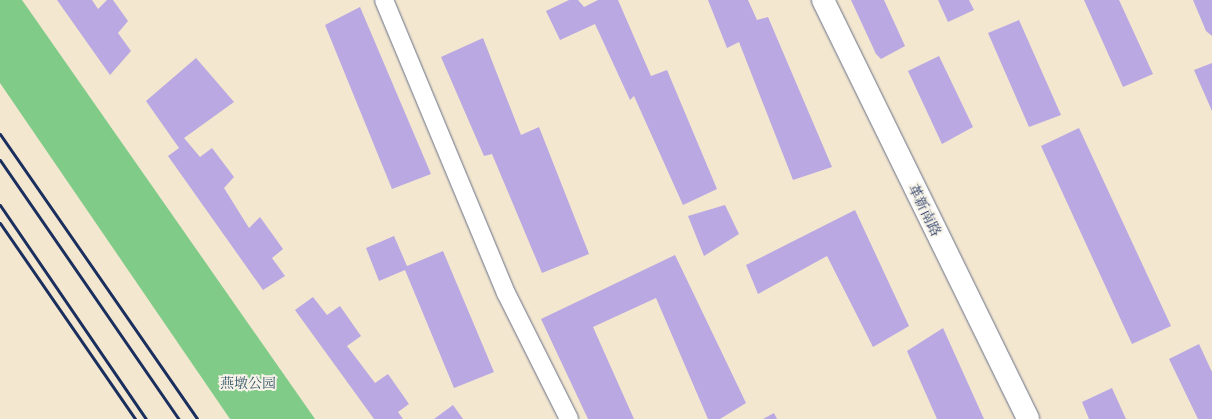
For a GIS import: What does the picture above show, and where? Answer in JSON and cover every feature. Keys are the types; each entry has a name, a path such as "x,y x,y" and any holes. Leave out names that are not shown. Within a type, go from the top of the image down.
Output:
{"street":[{"path":"384,0 506,293 569,419"},
{"name":"革新南路","path":"823,0 1028,419"}],"green space":[{"name":"燕墩公园","path":"0,0 22,0 315,419 230,419 0,83"}],"building":[{"path":"57,0 92,0 98,9 107,0 113,0 128,21 118,33 131,51 110,75"},
{"path":"569,0 578,0 584,7 598,0 618,0 651,76 667,70 717,189 683,205 634,96 630,100 595,24 560,40 546,11"},
{"path":"708,0 748,0 757,20 768,17 832,167 793,180 739,42 727,48"},
{"path":"851,0 884,0 905,46 881,59 876,54"},
{"path":"938,0 969,0 974,10 948,22"},
{"path":"1084,0 1119,0 1153,74 1123,87"},
{"path":"1193,0 1212,0 1212,36 1206,31"},
{"path":"360,7 431,174 392,189 325,25"},
{"path":"1019,20 1061,115 1029,127 988,33"},
{"path":"483,38 521,135 539,127 589,254 542,273 492,154 484,156 441,57"},
{"path":"939,56 973,127 942,144 908,71"},
{"path":"196,58 234,102 184,138 200,157 212,148 234,177 224,188 249,228 260,217 283,249 272,258 285,276 263,290 168,156 179,148 146,101"},
{"path":"1212,63 1212,111 1194,70"},
{"path":"1079,128 1171,326 1132,344 1041,146"},
{"path":"725,205 739,234 704,256 688,216"},
{"path":"855,210 909,326 873,347 827,256 758,294 746,265"},
{"path":"394,236 407,266 443,251 494,372 454,388 405,270 379,281 366,248"},
{"path":"675,255 746,403 720,419 708,419 656,298 593,327 634,419 588,419 541,319"},
{"path":"313,297 327,315 340,306 361,336 347,346 375,383 388,374 409,404 398,412 403,419 374,419 295,310"},
{"path":"943,328 984,419 937,419 907,351"},
{"path":"1199,344 1212,372 1212,419 1198,419 1169,359"},
{"path":"1112,388 1126,419 1089,419 1082,402"},
{"path":"453,405 463,419 434,419"},
{"path":"774,413 777,419 763,419"}],"railway":[{"path":"0,134 197,419"},
{"path":"0,160 179,419"},
{"path":"0,205 146,419"},
{"path":"0,223 135,419"}]}
